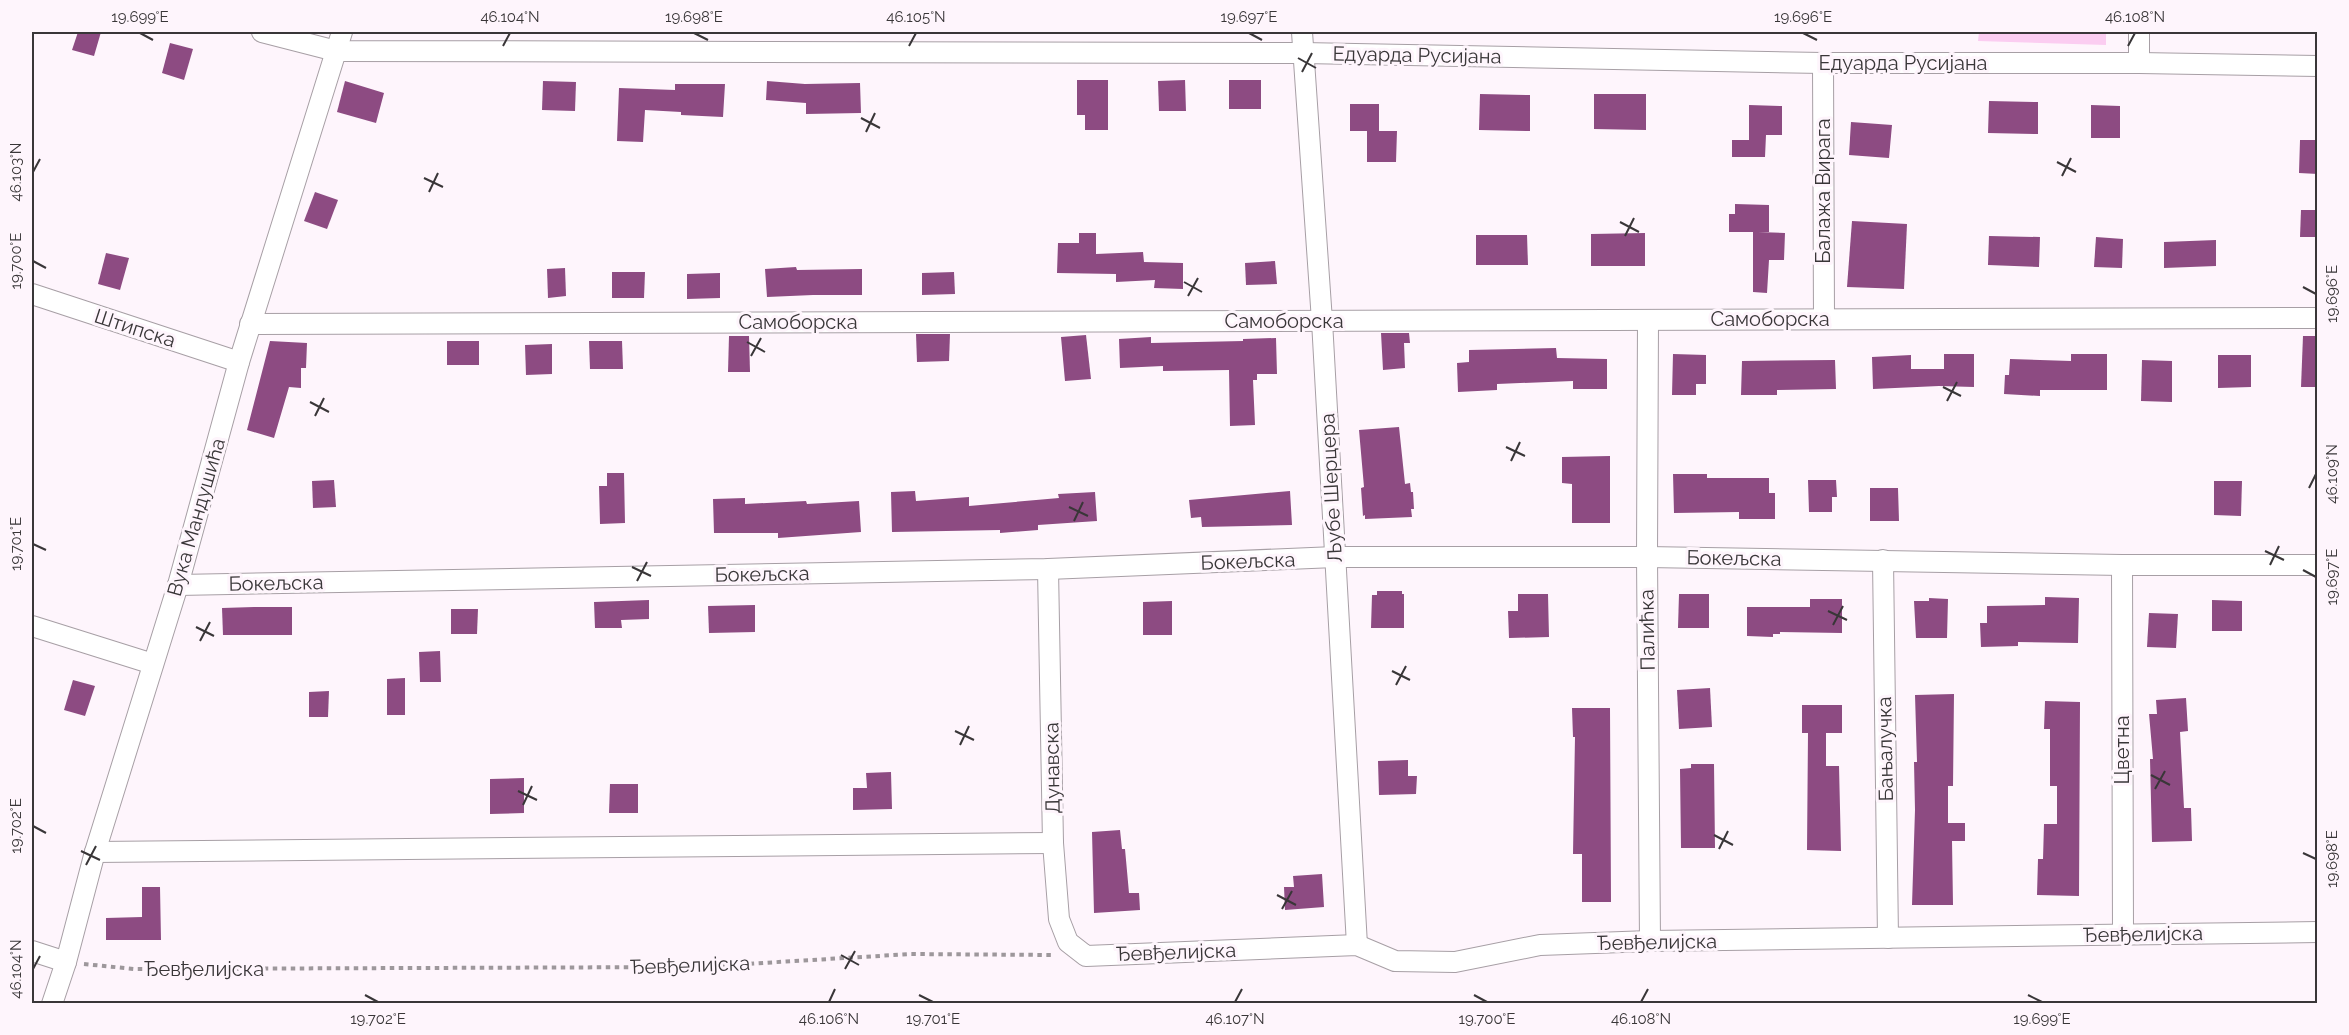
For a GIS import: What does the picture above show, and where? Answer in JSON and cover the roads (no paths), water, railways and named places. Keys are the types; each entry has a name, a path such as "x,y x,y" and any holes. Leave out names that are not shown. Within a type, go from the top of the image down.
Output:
{"street":[{"name":"Едуарда Русијана","path":"262,32 336,51 1304,53 1823,63 2139,63 2318,66"},
{"name":"Вука Мандушића","path":"52,1004 66,962 95,852 178,585 250,324 342,32"},
{"name":"Љубе Шерцера","path":"1302,32 1322,321 1357,945"},
{"path":"2139,32 2139,63"},
{"name":"Балажа Вирага","path":"1823,63 1824,319"},
{"name":"Штипска","path":"32,294 239,362"},
{"name":"Самоборска","path":"250,324 2318,318"},
{"name":"Палићка","path":"1648,320 1650,941"},
{"name":"Бокељска","path":"178,585 1048,568 1335,557 1647,557 2122,565 2318,565"},
{"name":"Бањалучка","path":"1883,560 1888,938"},
{"name":"Цветна","path":"2122,565 2123,934"},
{"name":"Дунавска","path":"1048,568 1053,843 1059,919 1068,942 1086,956"},
{"path":"32,626 153,664"},
{"path":"95,852 1053,843"},
{"name":"Ђевђелијска","path":"1086,956 1357,945 1395,961 1455,962 1540,945 1650,941 2318,932"},
{"path":"32,951 66,962"}]}
